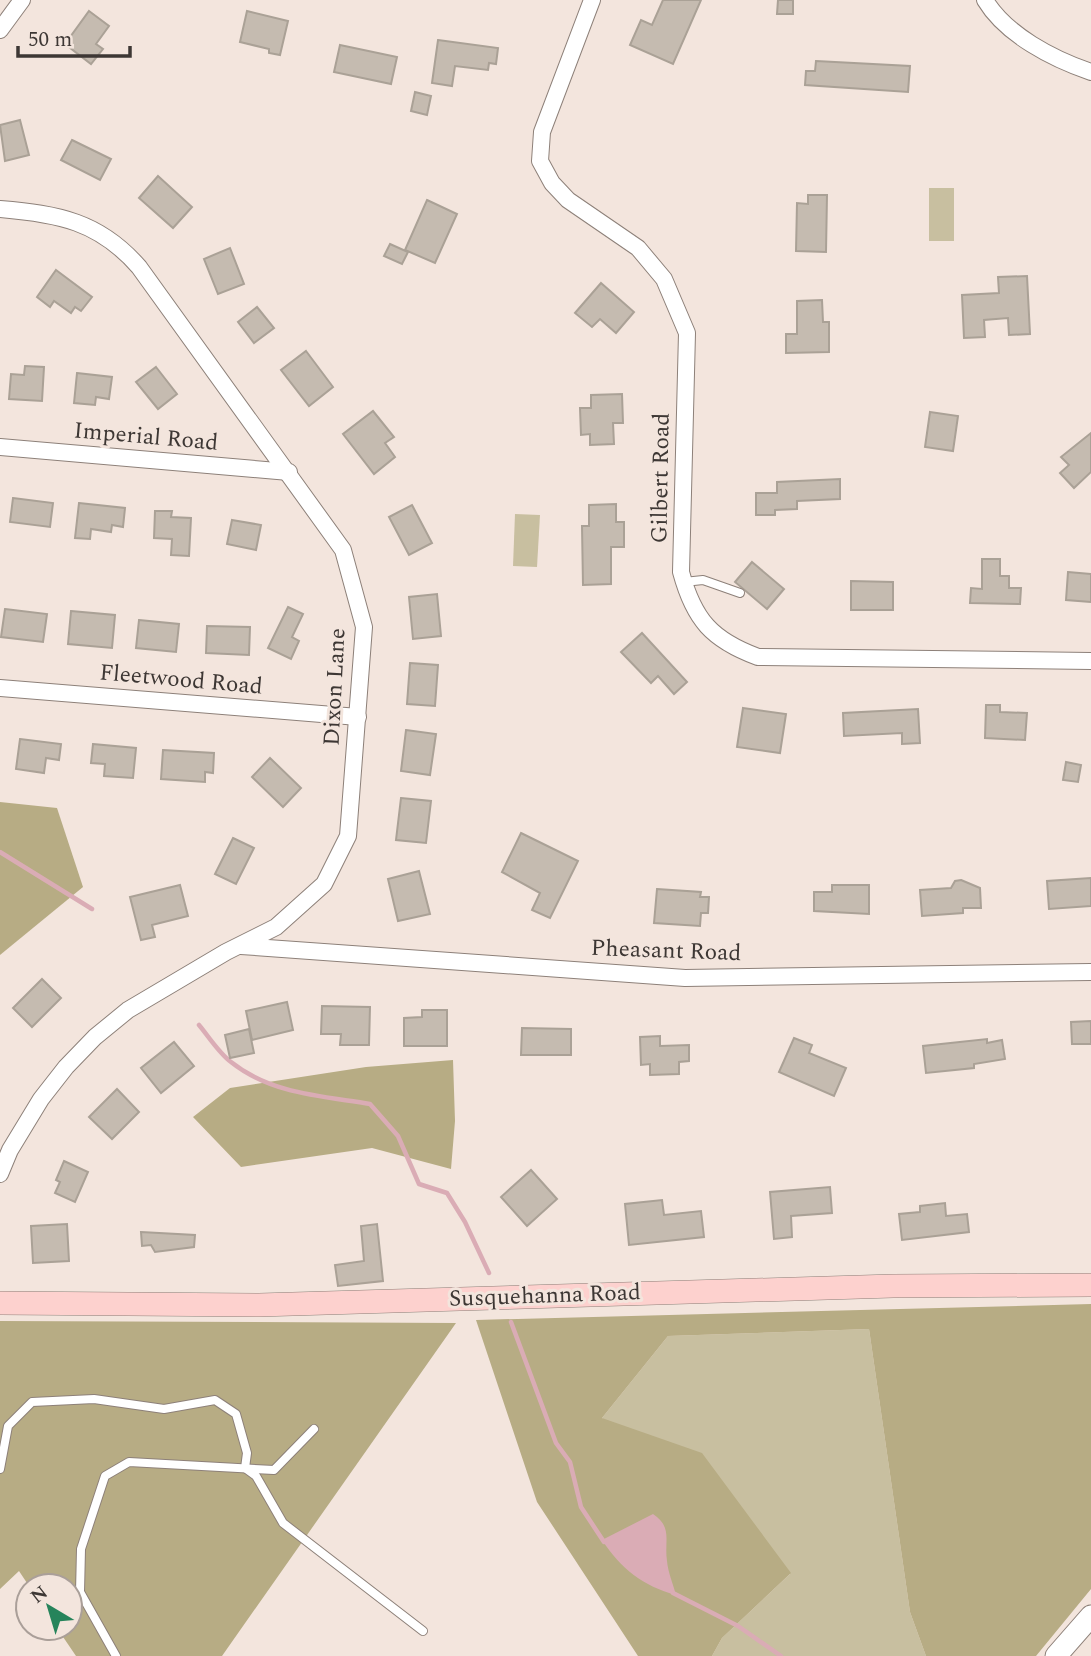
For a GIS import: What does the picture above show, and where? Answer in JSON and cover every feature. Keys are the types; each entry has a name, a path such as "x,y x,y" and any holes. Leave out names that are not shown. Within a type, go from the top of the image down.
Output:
{"main road":[{"name":"Susquehanna Road","path":"0,1304 259,1306 771,1289 1091,1285"}],"street":[{"path":"0,30 22,0"},
{"name":"Gilbert Road","path":"592,0 542,132 540,161 552,183 568,200 638,248 664,279 687,333 681,572 687,595 707,629 729,646 758,657 1091,661"},
{"path":"985,0 998,19 1023,37 1051,55 1091,72"},
{"name":"Dixon Lane","path":"0,209 73,219 101,232 125,251 289,472 343,550 364,627 348,836 324,884 306,903 276,927 128,1010 95,1037 66,1067 41,1099 10,1150 0,1174"},
{"name":"Imperial Road","path":"0,447 289,472"},
{"name":"Fleetwood Road","path":"0,688 358,717"},
{"name":"Pheasant Road","path":"240,946 685,978 1091,972"},
{"path":"1056,1656 1091,1616"}],"lane":[{"path":"684,582 703,580 740,593"},
{"path":"0,1469 8,1426 32,1402 94,1399 164,1409 215,1400 236,1414 247,1453 245,1468"},
{"path":"116,1656 80,1592 80,1549 106,1476 129,1462 274,1470 314,1429"},
{"path":"245,1468 256,1476 283,1523 423,1632"}],"shaded area":[{"path":"929,188 954,188 954,241 929,241"},
{"path":"515,514 540,515 537,567 513,566"},
{"path":"0,802 57,808 83,887 0,955"},
{"path":"453,1060 455,1121 451,1169 372,1148 241,1167 193,1117 230,1088 366,1067"},
{"path":"1091,1304 1091,1589 1036,1656 926,1656 910,1612 869,1329 668,1336 602,1418 702,1453 791,1573 722,1638 712,1656 638,1656 537,1502 476,1320"},
{"path":"0,1321 456,1323 222,1656 76,1656 66,1642 84,1642 84,1572 14,1572 14,1576 0,1589"},
{"path":"869,1329 910,1612 926,1656 712,1656 722,1638 790,1574 602,1418 668,1336"},
{"path":"653,1514 665,1529 666,1554 676,1595 653,1587 634,1575 617,1560 602,1540"}],"building":[{"path":"663,0 701,0 673,64 630,45 641,20 652,25"},
{"path":"778,0 793,0 793,14 777,14"},
{"path":"89,11 109,26 96,44 103,49 91,64 65,44"},
{"path":"247,11 288,21 280,55 269,53 269,49 240,42"},
{"path":"438,40 498,48 496,64 489,63 488,70 455,66 452,86 432,83"},
{"path":"340,45 397,57 391,84 334,72"},
{"path":"816,61 910,66 908,92 805,85 806,71 815,71"},
{"path":"415,92 431,96 427,115 411,111"},
{"path":"20,120 29,155 5,161 0,125"},
{"path":"72,140 111,159 100,180 61,160"},
{"path":"158,176 192,207 173,228 139,198"},
{"path":"808,195 827,195 826,252 796,251 797,203 808,204"},
{"path":"427,200 457,214 435,263 405,250"},
{"path":"390,244 408,252 402,264 384,256"},
{"path":"230,248 244,284 218,294 204,259"},
{"path":"56,270 92,297 81,311 75,307 71,313 54,301 50,307 37,297"},
{"path":"1027,276 1030,334 1009,335 1008,318 984,320 985,337 964,338 962,295 999,293 998,277"},
{"path":"601,283 634,312 616,333 600,319 592,327 575,313"},
{"path":"822,300 823,322 829,322 829,352 786,353 786,334 797,334 797,301"},
{"path":"257,307 274,328 254,343 238,322"},
{"path":"306,351 333,387 309,406 281,370"},
{"path":"25,366 44,367 42,401 9,399 11,374 24,375"},
{"path":"156,367 177,394 158,409 136,382"},
{"path":"77,373 112,377 109,399 96,397 95,405 74,403"},
{"path":"622,394 623,423 613,423 614,444 590,445 590,434 581,435 580,408 591,408 591,395"},
{"path":"373,411 394,437 385,443 395,457 374,474 343,434"},
{"path":"930,412 958,416 953,451 925,447"},
{"path":"1091,433 1091,472 1074,488 1060,473 1069,465 1061,457"},
{"path":"840,479 840,499 797,501 797,509 775,510 775,515 756,515 756,493 777,493 777,482"},
{"path":"13,498 53,503 50,527 10,522"},
{"path":"79,503 125,508 123,527 112,525 111,532 91,529 90,539 75,538"},
{"path":"616,504 616,522 624,522 624,547 611,547 611,584 583,585 582,526 589,526 589,505"},
{"path":"412,505 432,543 409,555 389,517"},
{"path":"155,511 172,511 171,517 191,518 189,556 171,555 172,539 154,538"},
{"path":"232,520 261,525 256,550 227,544"},
{"path":"982,559 1000,559 1000,576 1009,576 1009,588 1021,588 1020,604 970,603 971,588 982,589"},
{"path":"752,562 784,589 767,609 735,582"},
{"path":"1068,572 1091,574 1091,602 1066,600"},
{"path":"851,581 893,582 893,610 851,610"},
{"path":"437,594 441,636 413,639 409,597"},
{"path":"288,607 303,614 292,637 299,641 291,659 268,648"},
{"path":"5,609 47,614 43,642 1,637"},
{"path":"71,611 115,615 112,648 68,644"},
{"path":"139,620 179,624 176,652 136,648"},
{"path":"207,626 250,627 249,655 206,653"},
{"path":"642,633 687,682 674,694 658,676 651,683 621,652"},
{"path":"410,663 438,665 435,706 407,704"},
{"path":"986,705 1000,705 1000,712 1027,713 1025,740 985,738"},
{"path":"743,708 786,714 780,753 737,747"},
{"path":"918,709 920,743 902,744 902,733 844,736 843,713"},
{"path":"406,730 436,734 430,775 401,771"},
{"path":"20,739 61,744 59,760 46,758 44,773 16,769"},
{"path":"93,744 136,748 133,778 104,776 105,764 91,763"},
{"path":"163,750 214,753 213,773 205,772 205,782 161,779"},
{"path":"270,758 301,788 283,807 252,777"},
{"path":"1066,762 1081,765 1078,782 1063,780"},
{"path":"401,798 431,801 426,843 396,840"},
{"path":"521,833 578,861 550,918 532,910 540,893 502,872"},
{"path":"233,838 254,848 236,884 215,874"},
{"path":"419,871 430,914 398,921 388,879"},
{"path":"1091,878 1091,906 1049,909 1047,881"},
{"path":"961,880 980,888 981,908 963,908 963,913 922,916 920,890 951,888 955,881"},
{"path":"180,885 188,916 152,925 155,937 141,940 130,897"},
{"path":"832,885 869,885 869,914 814,911 814,892 832,892"},
{"path":"657,889 701,892 700,897 709,897 708,913 701,913 700,926 654,923"},
{"path":"42,979 61,998 32,1027 13,1008"},
{"path":"287,1002 293,1030 252,1040 246,1011"},
{"path":"322,1006 370,1007 369,1045 340,1045 341,1034 321,1034"},
{"path":"422,1010 447,1010 447,1046 404,1046 404,1018 422,1017"},
{"path":"1091,1021 1091,1044 1072,1044 1071,1022"},
{"path":"522,1028 571,1029 571,1055 521,1055"},
{"path":"249,1029 254,1053 230,1058 225,1035"},
{"path":"660,1036 660,1046 689,1045 689,1061 679,1062 679,1074 650,1075 650,1064 641,1065 640,1037"},
{"path":"794,1038 812,1045 809,1053 846,1068 834,1096 779,1072"},
{"path":"987,1039 987,1043 1002,1040 1005,1059 974,1064 974,1068 926,1073 923,1046"},
{"path":"174,1042 194,1066 161,1093 141,1068"},
{"path":"117,1089 139,1112 112,1139 89,1117"},
{"path":"64,1161 88,1172 75,1202 55,1193 60,1182 56,1180"},
{"path":"531,1170 557,1199 527,1226 501,1197"},
{"path":"830,1187 832,1213 791,1216 792,1237 774,1239 770,1192"},
{"path":"662,1200 664,1215 701,1211 704,1237 629,1245 625,1204"},
{"path":"945,1203 946,1216 967,1214 969,1232 902,1240 899,1214 920,1212 920,1206"},
{"path":"67,1224 69,1261 33,1263 31,1226"},
{"path":"377,1224 383,1281 338,1286 335,1265 364,1261 361,1226"},
{"path":"141,1232 195,1235 194,1247 155,1252 151,1245 142,1246"}],"waterway":[{"path":"0,852 92,909"},
{"path":"199,1025 227,1058 246,1073 263,1081 315,1096 370,1104 398,1136 419,1184 447,1193 465,1222 489,1273"},
{"path":"511,1322 556,1443 570,1462 581,1507 604,1542"},
{"path":"673,1593 738,1626 781,1656"}]}
